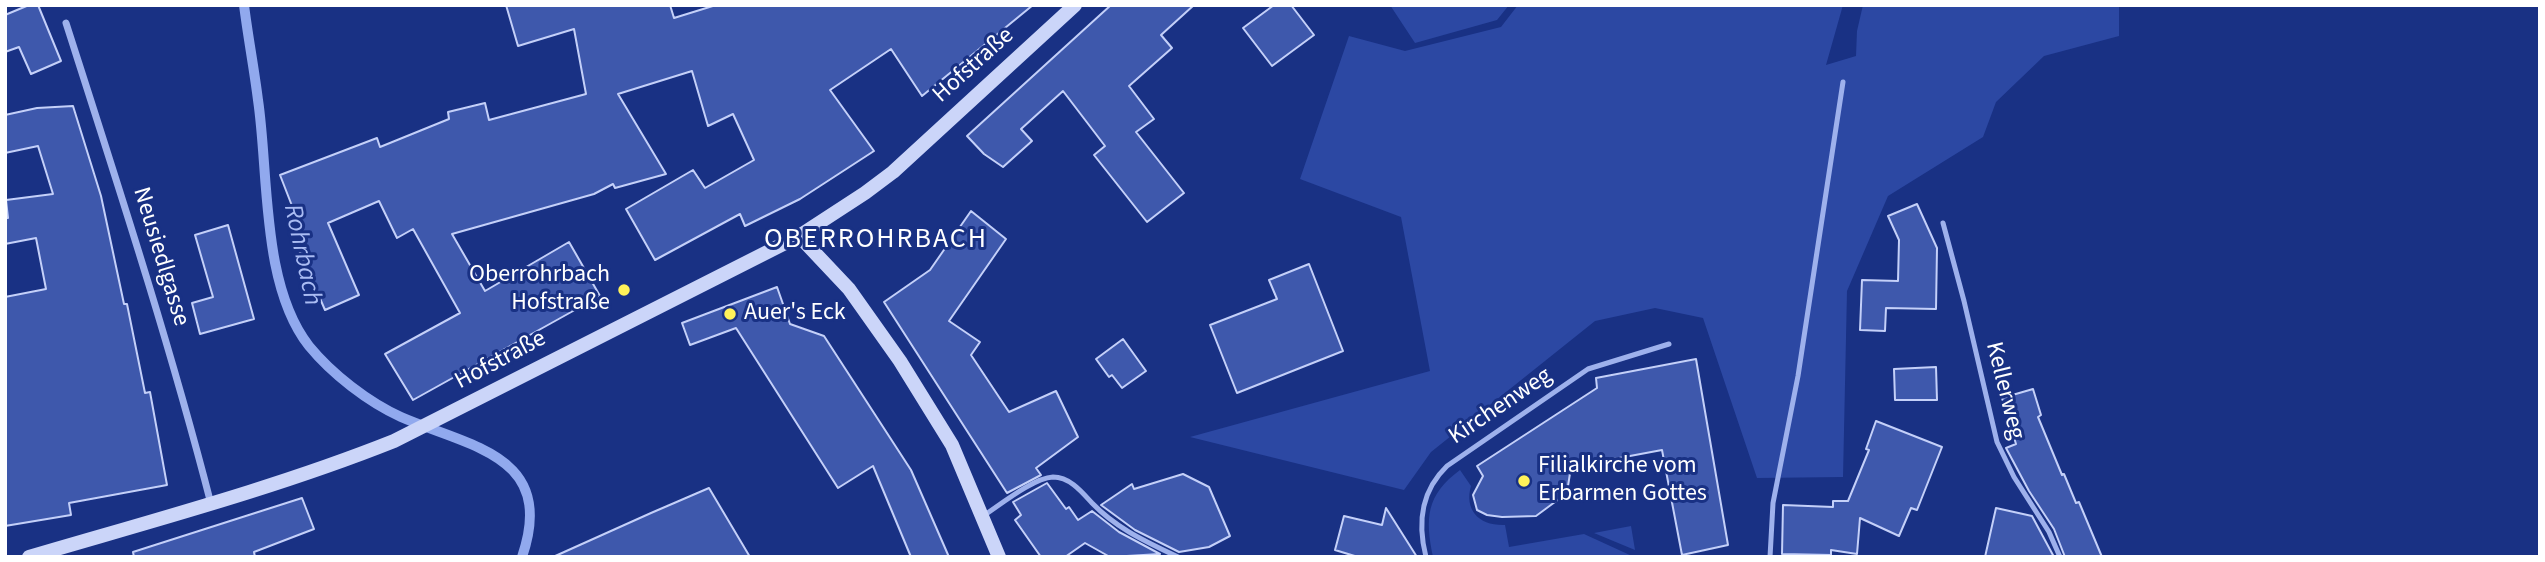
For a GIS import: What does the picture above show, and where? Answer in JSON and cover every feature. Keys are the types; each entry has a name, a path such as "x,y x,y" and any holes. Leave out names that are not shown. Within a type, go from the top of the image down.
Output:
{"main road":[{"name":"Hofstraße","path":"29,557 211,504 394,441 799,236 893,172 1074,5"},
{"path":"799,236 849,289 900,361 952,445 999,557"}],"street":[{"name":"Neusiedlgasse","path":"66,23 161,322 211,504"}],"lane":[{"path":"1770,557 1773,503 1798,376 1843,82"},
{"name":"Kellerweg","path":"1943,223 1997,442 2014,477 2049,532 2060,557"},
{"name":"Kirchenweg","path":"1426,557 1422,526 1423,505 1435,477 1447,466 1588,369 1669,344"},
{"path":"981,517 1041,480 1054,477 1067,481 1081,491 1121,528 1178,557"}],"shaded area":[{"path":"1390,5 1509,5 1497,20 1415,43"},
{"path":"1518,5 1843,5 1826,65 1856,56 1857,31 1863,5 2119,5 2119,36 2044,56 1996,102 1983,137 1888,196 1847,291 1843,477 1757,478 1703,318 1655,308 1595,321 1431,452 1404,490 1190,437 1430,371 1401,217 1300,179 1349,36 1405,51 1501,27"},
{"path":"1460,470 1471,486 1469,495 1472,509 1488,523 1505,525 1509,547 1584,534 1632,556 1433,557 1429,519 1434,498"},
{"path":"1631,526 1635,550 1594,533"}],"building":[{"path":"29,5 38,5 61,61 31,74 19,47 5,52 5,15"},
{"path":"506,5 670,5 674,18 716,5 1033,5 922,96 891,49 830,90 874,151 800,199 745,226 740,214 655,260 626,209 693,170 705,188 754,160 733,114 708,126 692,71 618,94 666,174 615,188 613,184 594,194 452,234 485,291 569,242 600,296 413,400 385,354 460,313 413,229 397,238 379,201 328,223 359,295 325,310 292,234 301,229 280,175 377,138 380,147 449,119 448,112 485,103 489,120 586,94 574,29 518,46"},
{"path":"1111,5 1194,5 1161,35 1172,48 1129,86 1154,119 1136,132 1184,193 1147,222 1094,155 1105,146 1063,91 1021,129 1032,141 1003,167 984,154 967,136"},
{"path":"1274,5 1291,5 1314,35 1272,66 1243,28"},
{"path":"73,106 101,196 145,393 150,392 167,485 69,503 71,515 5,526 5,297 46,289 36,238 5,244 5,218 8,218 6,200 53,194 38,146 5,153 5,115 37,108"},
{"path":"1917,204 1937,248 1936,309 1886,308 1885,331 1860,330 1862,280 1898,281 1899,240 1888,216"},
{"path":"971,211 1006,239 949,321 980,342 971,355 1009,412 1056,391 1078,437 1036,468 1041,475 1007,493 884,302 930,270"},
{"path":"228,225 254,319 200,334 192,303 213,297 195,235"},
{"path":"1309,264 1343,351 1237,393 1210,325 1277,299 1269,280"},
{"path":"777,287 790,324 824,336 911,470 949,557 911,557 873,466 838,488 736,328 690,345 682,323"},
{"path":"1123,339 1146,371 1122,388 1112,375 1109,377 1096,359"},
{"path":"1696,359 1728,545 1682,555 1662,450 1571,467 1568,486 1563,496 1536,516 1502,517 1487,515 1477,510 1473,495 1483,476 1477,466 1597,388 1596,378"},
{"path":"1936,367 1937,400 1895,400 1894,369"},
{"path":"2033,389 2041,415 2038,417 2062,475 2064,474 2076,503 2079,502 2102,557 2065,557 2054,529 2029,491 2006,448 2016,444 2002,398"},
{"path":"1876,421 1942,447 1917,510 1911,508 1899,536 1860,518 1857,554 1831,550 1831,555 1782,554 1783,505 1833,507 1833,501 1848,501 1869,450 1866,449"},
{"path":"1183,474 1209,487 1230,536 1209,547 1179,552 1135,530 1101,505 1132,484 1134,489"},
{"path":"1047,483 1066,509 1069,507 1078,520 1092,511 1119,532 1160,554 1110,557 1085,543 1065,557 1041,557 1015,520 1021,515 1013,502"},
{"path":"709,488 750,557 553,557 651,513"},
{"path":"302,498 314,529 254,552 255,557 134,557 133,552"},
{"path":"1386,508 1417,557 1358,557 1335,550 1344,516 1382,525"},
{"path":"1996,508 2032,516 2054,557 1985,557"}],"waterway":[{"name":"Rohrbach","path":"244,5 258,100 275,261 282,292 293,321 318,356 363,395 401,417 479,448 500,460 517,476 528,496 530,523 522,557"}],"place":[{"name":"Oberrohrbach Hofstraße","path":"624,290"},
{"name":"Auer's Eck","path":"730,314"},
{"name":"Filialkirche vom Erbarmen Gottes","path":"1524,481"}],"district":[{"name":"OBERROHRBACH","path":"876,241"}]}
